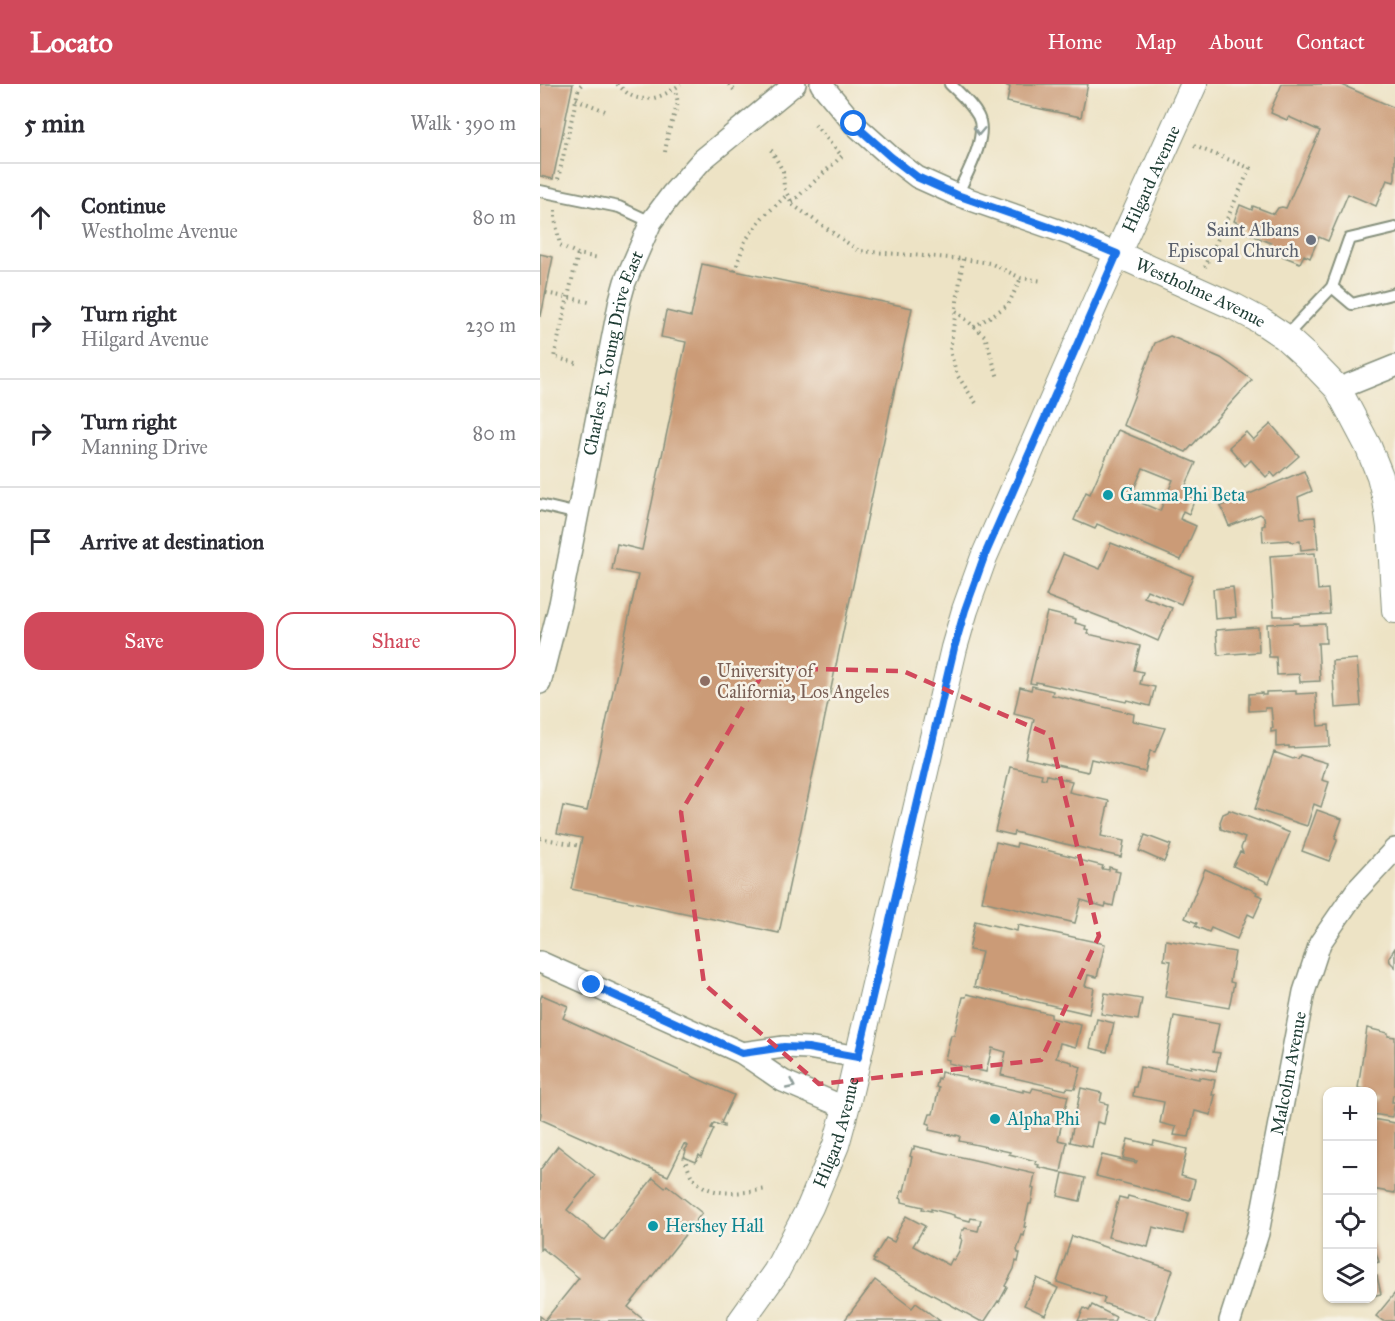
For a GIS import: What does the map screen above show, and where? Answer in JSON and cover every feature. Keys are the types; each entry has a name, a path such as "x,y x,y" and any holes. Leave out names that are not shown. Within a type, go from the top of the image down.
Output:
{"street":[{"name":"Charles E. Young Drive East","path":"540,683 560,604 624,282 638,249 651,222 702,160 795,84"},
{"name":"Westholme Avenue","path":"821,84 854,124 917,177 957,195 1069,234 1235,307 1285,337 1306,356 1338,389 1368,446 1380,476 1390,527 1395,610"},
{"name":"Hilgard Avenue","path":"741,1321 776,1272 810,1207 836,1145 954,648 984,557 1194,84"},
{"path":"1338,389 1395,366"},
{"name":"Malcolm Avenue","path":"1230,1321 1258,1233 1304,992 1320,943 1356,891 1395,849"},
{"path":"540,962 742,1053 783,1081 846,1108"},
{"path":"742,1053 784,1047 808,1048 858,1057"}],"lane":[{"path":"950,84 979,118 982,133 957,195"},
{"path":"540,191 619,207 651,222"},
{"path":"1285,337 1332,287 1348,239 1395,228"},
{"path":"1332,287 1352,304 1395,292"},
{"path":"540,505 578,514"}],"path":[{"path":"582,84 579,87 562,157 555,194 555,219 560,245 578,254 599,258"},
{"path":"617,84 631,96 647,99 666,94 681,84"},
{"path":"729,84 734,90"},
{"path":"665,152 678,103 675,88"},
{"path":"576,99 604,111"},
{"path":"792,202 842,156 815,125"},
{"path":"1171,136 1250,168 1195,289"},
{"path":"771,150 783,171 784,188 793,205 859,251 990,263 1021,278 1043,281"},
{"path":"735,271 745,241 762,218 788,194"},
{"path":"576,363 554,357 578,254"},
{"path":"963,259 950,351 957,375 976,403"},
{"path":"974,327 1008,304 1021,278"},
{"path":"546,293 589,302"},
{"path":"956,311 985,336 998,378"},
{"path":"540,838 581,846"},
{"path":"684,1157 692,1176 704,1187 740,1194 767,1189"}],"highlighted area":[{"path":"766,668 903,671 1050,735 1099,936 1041,1060 819,1084 704,984 681,812"}],"building":[{"path":"540,84 573,84 553,179 540,176"},
{"path":"1002,84 1088,84 1081,117 1007,102 1010,87"},
{"path":"1282,84 1340,84 1395,108 1394,182 1387,180 1376,206 1348,194 1328,241 1319,237 1310,258 1304,255 1300,263 1267,250 1271,243 1242,231 1245,226 1234,221 1240,205 1252,210 1253,206 1274,214 1278,208 1286,208 1320,131 1289,117 1287,120 1271,113"},
{"path":"540,254 553,257 541,316 540,316"},
{"path":"702,264 912,308 779,933 571,889 582,838 557,833 563,806 587,811 638,575 612,570 617,544 642,550 686,342 661,337 666,311 691,317"},
{"path":"1170,336 1221,358 1252,380 1186,452 1123,425 1155,343"},
{"path":"1271,424 1299,456 1275,477 1271,472 1266,477 1251,460 1245,466 1229,447 1246,432 1253,440"},
{"name":"Gamma Phi Beta","path":"1118,430 1196,463 1185,487 1193,490 1190,497 1195,499 1189,514 1183,511 1180,519 1196,526 1181,560 1097,524 1095,529 1074,520 1086,492 1090,494","holes":["1143,468 1173,480 1160,511 1130,498"]},
{"path":"1304,471 1312,491 1298,497 1301,518 1315,517 1318,548 1301,550 1300,541 1263,542 1262,526 1265,525 1264,517 1260,514 1229,526 1221,506"},
{"path":"1111,543 1193,576 1181,604 1147,590 1144,597 1172,608 1158,641 1046,596 1063,554 1100,569"},
{"path":"1315,553 1318,590 1328,589 1330,614 1274,616 1270,556"},
{"path":"1233,587 1236,617 1215,619 1213,589"},
{"path":"1047,612 1076,619 1075,623 1086,626 1085,629 1089,630 1088,634 1140,646 1134,670 1143,672 1140,684 1155,687 1150,706 1036,682 1036,684 1030,683"},
{"path":"1299,623 1299,625 1325,624 1326,643 1318,643 1320,681 1300,682 1299,674 1277,675 1276,657 1269,657 1267,624"},
{"path":"1258,627 1259,652 1218,655 1216,630"},
{"path":"1357,659 1361,706 1335,708 1332,661"},
{"path":"1032,686 1053,691 1052,695 1134,714 1133,721 1165,728 1155,752 1150,751 1145,772 1091,759 1088,772 1025,758 1034,719 1014,714 1020,687 1031,690"},
{"path":"1296,691 1296,694 1316,693 1318,726 1329,725 1330,746 1276,747 1276,731 1271,732 1273,728 1271,708 1249,711 1249,694 1266,695 1266,692"},
{"path":"1274,752 1293,759 1298,759 1300,755 1327,763 1322,780 1329,782 1321,807 1314,804 1307,826 1255,809"},
{"path":"1010,767 1042,774 1041,778 1046,779 1047,775 1072,781 1069,792 1109,801 1101,836 1124,841 1121,857 1014,832 1013,835 995,831"},
{"path":"1229,810 1290,833 1269,883 1233,866 1240,852 1243,853 1241,848 1245,838 1221,829 1220,822 1223,814"},
{"path":"1317,810 1342,819 1329,861 1302,851"},
{"path":"1145,835 1171,845 1164,862 1139,851"},
{"path":"996,842 1016,847 1017,843 1079,858 1079,860 1103,866 1102,869 1109,870 1109,867 1116,869 1115,871 1120,872 1113,906 1106,904 1105,907 1081,900 1075,923 982,901"},
{"path":"1205,869 1257,892 1256,894 1263,897 1254,917 1248,914 1237,939 1211,928 1209,932 1195,926 1197,923 1185,918"},
{"path":"975,921 1017,931 1018,925 1105,944 1097,977 1088,975 1085,986 1094,988 1089,1014 974,987 982,952 969,950"},
{"path":"1166,940 1235,952 1230,982 1234,983 1229,1008 1165,997 1171,961 1164,960"},
{"path":"1395,948 1395,967 1389,957"},
{"path":"1105,993 1142,999 1138,1020 1101,1014"},
{"path":"967,994 1051,1014 1051,1018 1081,1025 1076,1047 1060,1043 1056,1058 1081,1067 1075,1089 1067,1088 1066,1090 1001,1075 1006,1052 992,1048 986,1072 948,1063 949,1060 945,1059 951,1035 954,1035 963,997"},
{"path":"542,995 568,1006 563,1018 734,1095 721,1123 724,1127 714,1123 711,1128 714,1129 701,1157 699,1155 696,1162 684,1157 688,1146 684,1144 668,1176 540,1119 540,1000"},
{"path":"1174,1016 1219,1024 1213,1052 1220,1053 1216,1071 1165,1063"},
{"path":"1097,1019 1114,1023 1107,1052 1090,1048"},
{"path":"1367,1028 1395,1037 1395,1095 1393,1095 1392,1102 1395,1102 1392,1117 1377,1115 1377,1087 1358,1087"},
{"path":"1140,1067 1215,1080 1211,1115 1195,1111 1189,1137 1174,1135 1176,1127 1160,1123 1164,1102 1133,1096"},
{"name":"Alpha Phi","path":"941,1072 1023,1092 1023,1090 1031,1092 1033,1088 1068,1096 1058,1140 1067,1142 1061,1172 1038,1167 1039,1165 1035,1164 1036,1161 1009,1154 1010,1152 959,1141 960,1136 929,1130 930,1124 927,1123 930,1114 933,1114 939,1088 936,1087"},
{"path":"1081,1088 1102,1093 1100,1102 1108,1104 1104,1124 1097,1122 1092,1147 1070,1142"},
{"path":"1377,1120 1395,1123 1395,1193 1377,1190"},
{"path":"1128,1139 1153,1145 1154,1141 1187,1149 1181,1176 1195,1180 1190,1200 1096,1176 1102,1155 1136,1163 1137,1161 1123,1158"},
{"name":"Hershey Hall","path":"558,1146 595,1175 567,1210 604,1240 653,1178 665,1188 667,1185 702,1213 628,1307 645,1321 540,1321 540,1316 545,1320 579,1278 542,1248 540,1250 540,1170"},
{"path":"914,1146 1035,1174 1024,1236 1022,1235 1017,1250 1020,1253 1018,1262 1016,1261 999,1302 985,1321 980,1321 873,1262 886,1238 894,1242 906,1216 925,1226 913,1246 949,1265 959,1251 962,1230 965,1228 978,1231 981,1220 971,1218 970,1221 902,1202 900,1198 902,1190 904,1191"},
{"path":"1063,1173 1085,1178 1080,1201 1058,1196"},
{"path":"1128,1196 1188,1213 1183,1234 1153,1227 1148,1247 1108,1237 1119,1197 1127,1199"},
{"path":"1072,1236 1173,1270 1155,1321 1103,1303 1105,1298 1057,1282"},
{"path":"1377,1276 1381,1294 1377,1295"},
{"path":"1037,1278 1058,1288 1045,1315 1024,1305"},
{"path":"875,1280 912,1308 916,1303 940,1321 844,1321"},
{"path":"1395,1293 1395,1321 1383,1321 1376,1316"},
{"path":"1092,1305 1116,1317 1114,1321 1078,1321 1084,1308 1089,1311"}],"place":[{"name":"Saint Albans Episcopal Church","path":"1311,240"},
{"name":"Gamma Phi Beta","path":"1108,495"},
{"name":"University of California, Los Angeles","path":"705,681"},
{"name":"Alpha Phi","path":"995,1119"},
{"name":"Hershey Hall","path":"653,1226"}],"route":[{"path":"592,985 742,1053 784,1047 808,1048 858,1057 954,648 965,610 984,557 1117,254 1069,234 957,195 917,177 854,124"}]}
